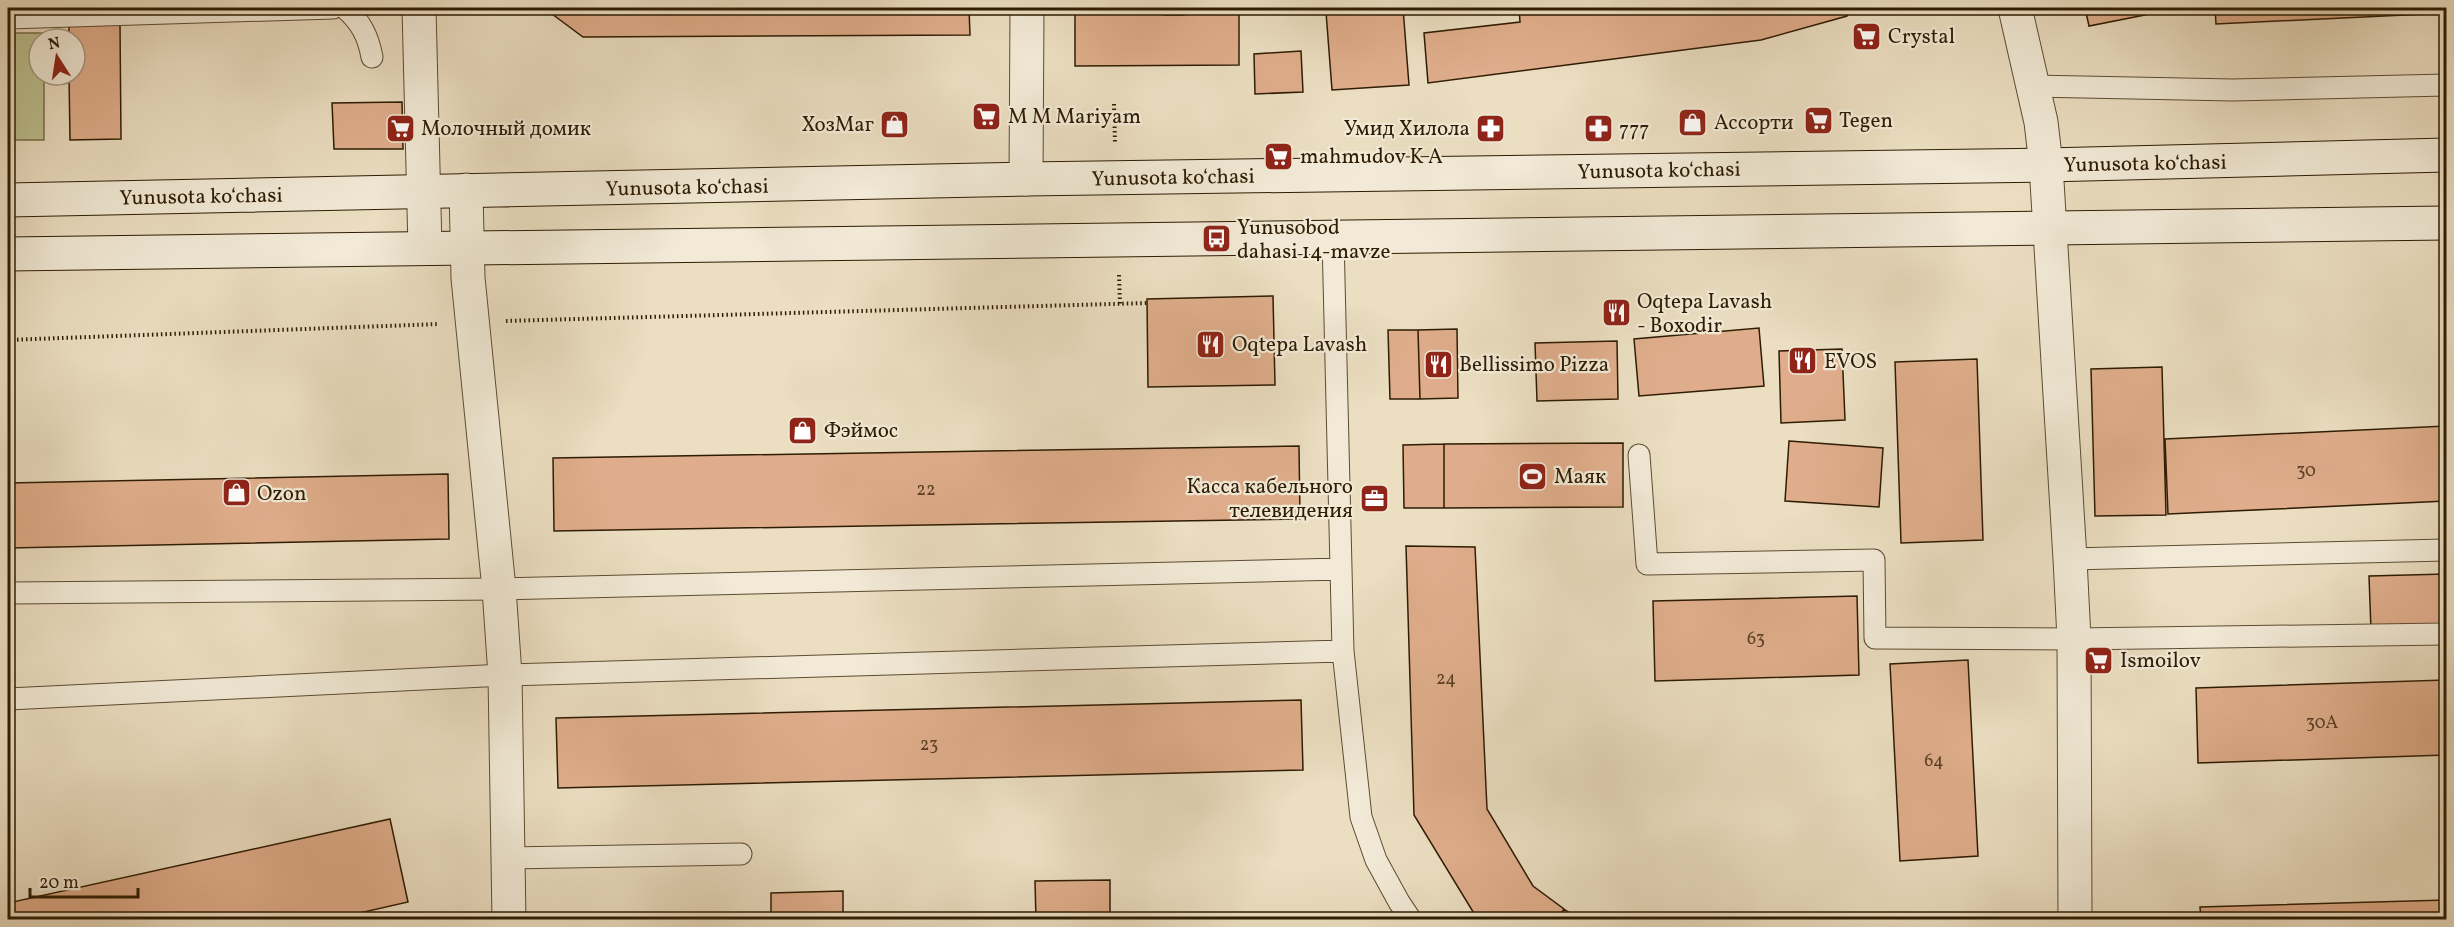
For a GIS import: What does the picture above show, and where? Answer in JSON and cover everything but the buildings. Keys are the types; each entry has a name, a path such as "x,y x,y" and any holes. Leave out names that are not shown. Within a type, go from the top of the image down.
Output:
{"main road":[{"path":"418,8 425,248"},
{"path":"1026,179 1027,8"},
{"path":"2015,8 2041,122 2046,165 2074,639 2075,920"},
{"name":"Yunusota koʻchasi","path":"8,200 1026,179 2046,165 2446,155"},
{"path":"466,190 472,322 499,590 505,675 509,920"},
{"path":"8,254 2446,224"}],"lane":[{"path":"8,18 333,8"},
{"path":"345,8 357,18 368,37 372,57"},
{"path":"2032,86 2233,90 2446,85"},
{"path":"1333,238 1343,651 1361,817 1376,860 1411,920"},
{"path":"1639,455 1647,564 1874,560 1875,638 2074,639 2446,634"},
{"path":"2070,559 2446,550"},
{"path":"8,593 499,590 1341,569"},
{"path":"8,699 505,675 1343,651"},
{"path":"508,858 741,854"}],"path":[{"path":"8,340 472,322 1147,303"}],"green space":[{"path":"8,33 27,33 27,87 44,87 44,140 8,140"}],"place":[{"name":"Crystal","path":"1867,36"},
{"name":"M M Mariyam","path":"987,116"},
{"name":"Tegen","path":"1818,120"},
{"name":"Ассорти","path":"1693,122"},
{"name":"ХозМаг","path":"895,124"},
{"name":"Молочный домик","path":"400,128"},
{"name":"Умид Хилола","path":"1491,128"},
{"name":"777","path":"1598,129"},
{"name":"mahmudov K A","path":"1279,156"},
{"name":"Yunusobod dahasi 14-mavze","path":"1216,239"},
{"name":"Oqtepa Lavash - Boxodir","path":"1616,313"},
{"name":"Oqtepa Lavash","path":"1211,344"},
{"name":"EVOS","path":"1803,361"},
{"name":"Bellissimo Pizza","path":"1438,364"},
{"name":"Фэймос","path":"803,430"},
{"name":"Маяк","path":"1533,476"},
{"name":"Ozon","path":"236,493"},
{"name":"Касса кабельного телевидения","path":"1374,498"},
{"name":"Ismoilov","path":"2099,660"}]}
